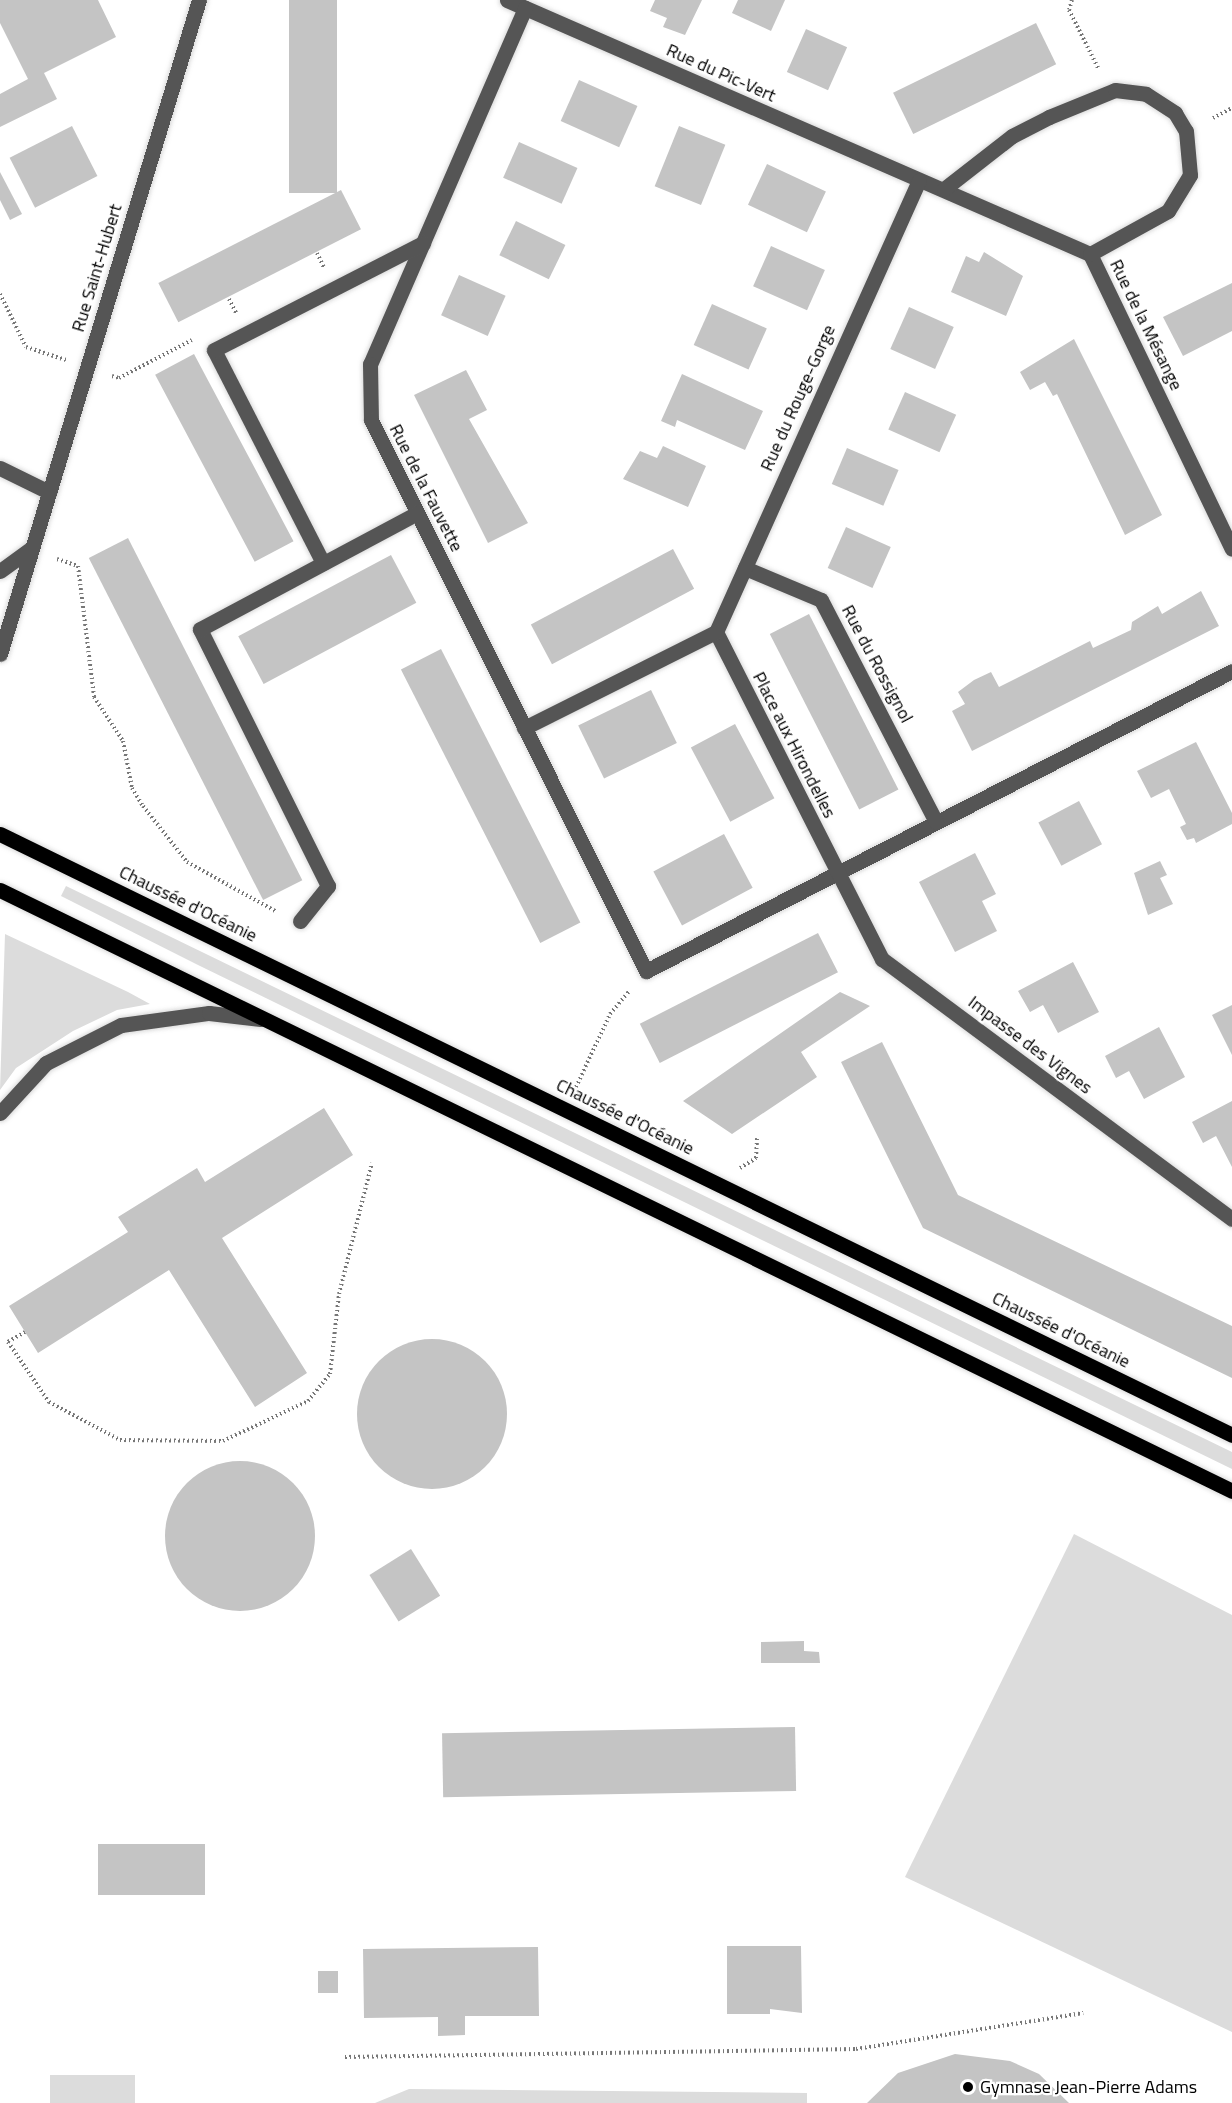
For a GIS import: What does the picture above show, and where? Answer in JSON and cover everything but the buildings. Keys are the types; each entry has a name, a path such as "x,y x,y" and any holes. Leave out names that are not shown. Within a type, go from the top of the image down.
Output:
{"main road":[{"name":"Chaussée d'Océanie","path":"0,834 1232,1435"},
{"path":"0,890 1232,1491"}],"street":[{"name":"Rue Saint-Hubert","path":"0,654 199,0"},
{"name":"Rue du Pic-Vert","path":"507,0 919,181"},
{"name":"Rue de la Fauvette","path":"525,8 370,364 371,420 646,971"},
{"path":"944,189 1012,136 1049,117 1115,90 1146,94 1175,113 1186,131 1190,175 1168,211 1089,254"},
{"name":"Rue de la Mésange","path":"919,181 944,189 1089,254 1232,549"},
{"name":"Rue du Rouge-Gorge","path":"716,632 919,181"},
{"path":"323,563 214,350 423,243"},
{"path":"0,468 49,492"},
{"path":"300,921 328,886 200,629 417,513"},
{"path":"0,571 32,548"},
{"name":"Rue du Rossignol","path":"745,568 821,600 936,822"},
{"path":"524,728 716,632"},
{"name":"Place aux Hirondelles","path":"716,632 837,875"},
{"path":"646,971 1232,671"},
{"name":"Impasse des Vignes","path":"837,875 882,959 1232,1219"},
{"path":"0,1113 46,1063 121,1024 209,1013 265,1019"}],"path":[{"path":"1072,0 1069,10 1099,70"},
{"path":"1213,118 1232,108"},
{"path":"317,253 326,271"},
{"path":"0,294 26,347 68,361"},
{"path":"229,299 238,316"},
{"path":"112,376 119,378 200,335"},
{"path":"57,559 78,566 94,697 123,741 132,788 165,839 187,862 300,921"},
{"path":"575,1088 610,1014 646,971"},
{"path":"740,1168 756,1158 757,1138"},
{"path":"25,1332 8,1342 49,1402 120,1440 223,1441 308,1401 330,1374 339,1294 372,1163"},
{"path":"345,2057 856,2049 1083,2013"}],"shaded area":[{"path":"66,886 1232,1452 1232,1469 198,965 61,896"},
{"path":"5,934 150,1004 117,1010 73,1031 16,1068 0,1090"},
{"path":"1074,1534 1232,1615 1232,2032 905,1877"},
{"path":"50,2075 135,2075 135,2103 50,2103"},
{"path":"409,2089 807,2093 807,2103 375,2103"}],"place":[{"name":"Gymnase Jean-Pierre Adams","path":"968,2087"}]}
